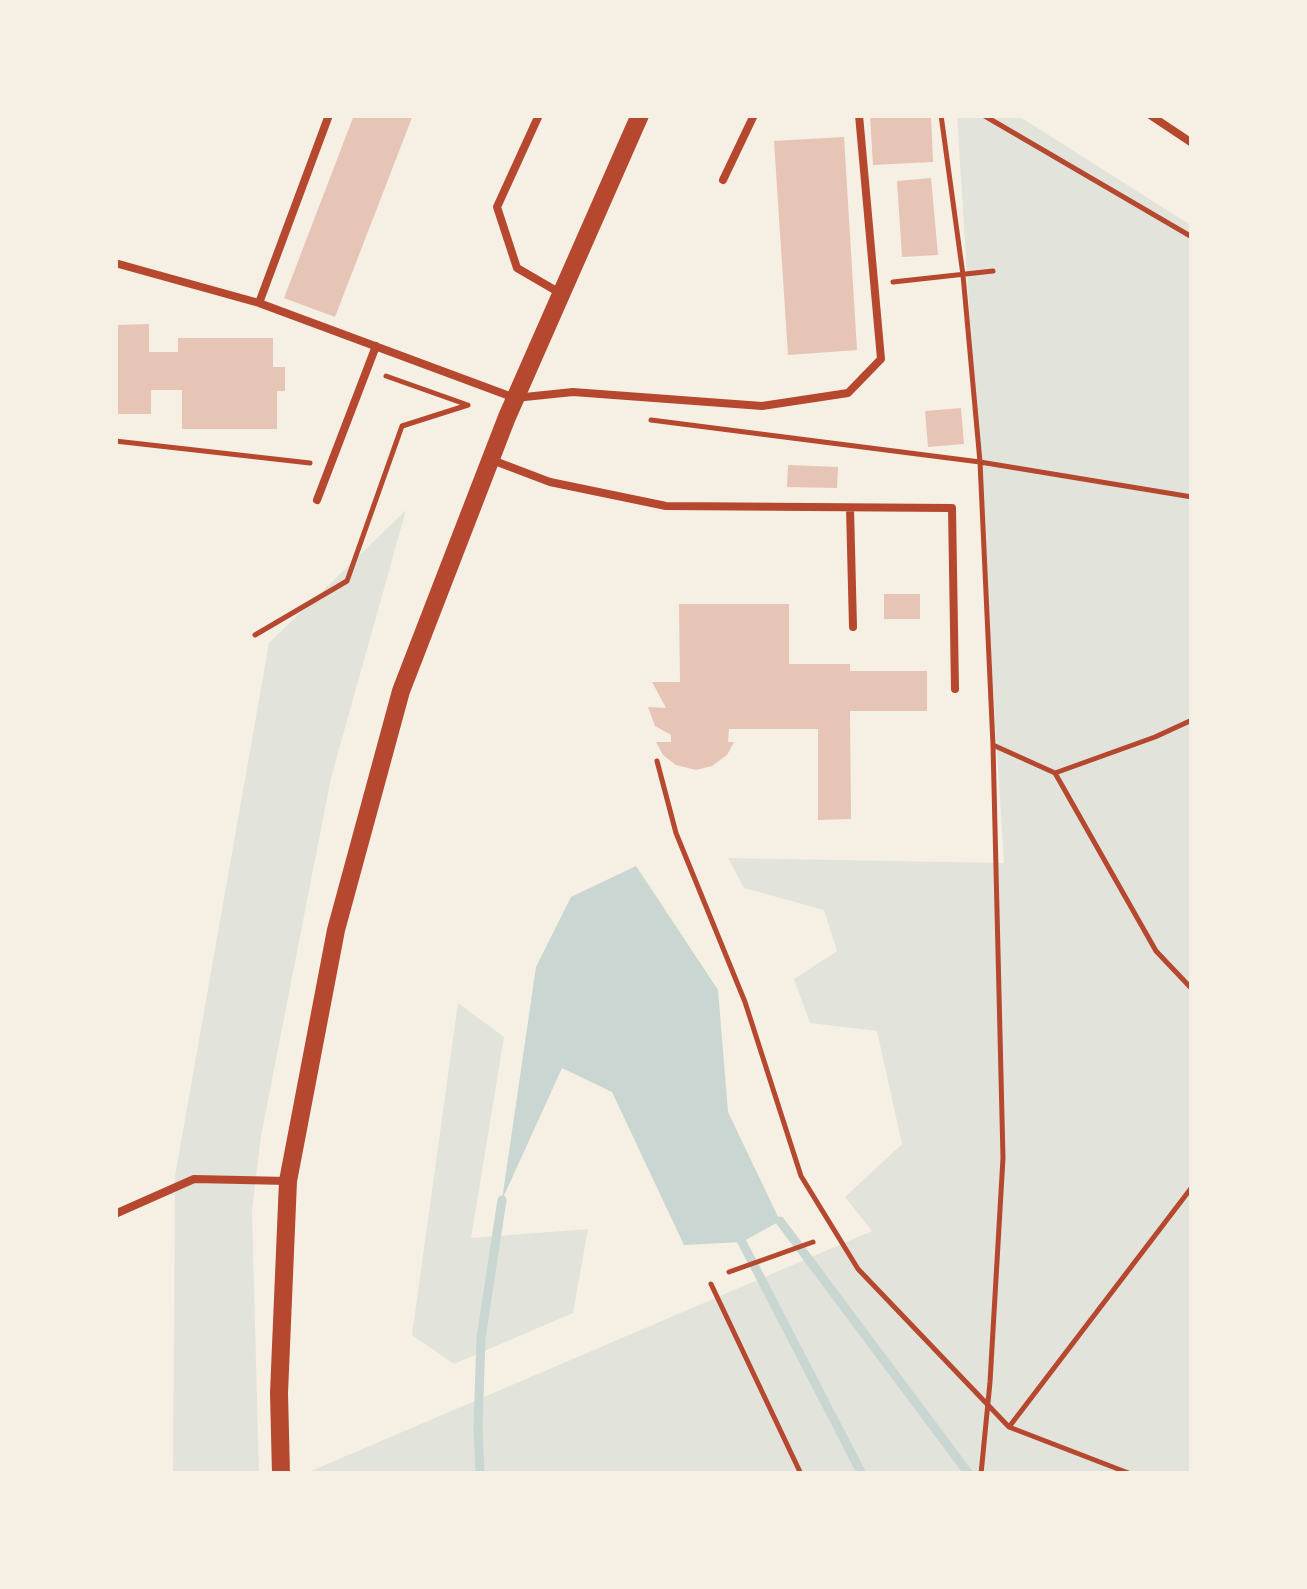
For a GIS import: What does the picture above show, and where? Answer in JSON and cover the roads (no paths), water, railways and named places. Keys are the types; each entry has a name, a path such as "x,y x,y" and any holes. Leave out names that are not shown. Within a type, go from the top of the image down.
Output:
{"street":[{"path":"281,1474 278,1393 288,1181 336,930 401,691 516,398 640,115"}],"lane":[{"path":"259,302 329,115"},
{"path":"539,115 497,207 518,268 560,293"},
{"path":"723,180 754,115"},
{"path":"115,263 259,302 516,398 573,392 762,406 848,393 881,360 859,115"},
{"path":"1150,115 1192,143"},
{"path":"317,500 376,346"},
{"path":"492,460 550,482 666,506 952,508 955,689"},
{"path":"850,508 853,627"},
{"path":"115,1214 194,1179 288,1181"}],"waterway":[{"path":"480,1474 481,1338 502,1200"},
{"path":"780,1221 969,1474"},
{"path":"742,1242 862,1474"}]}
